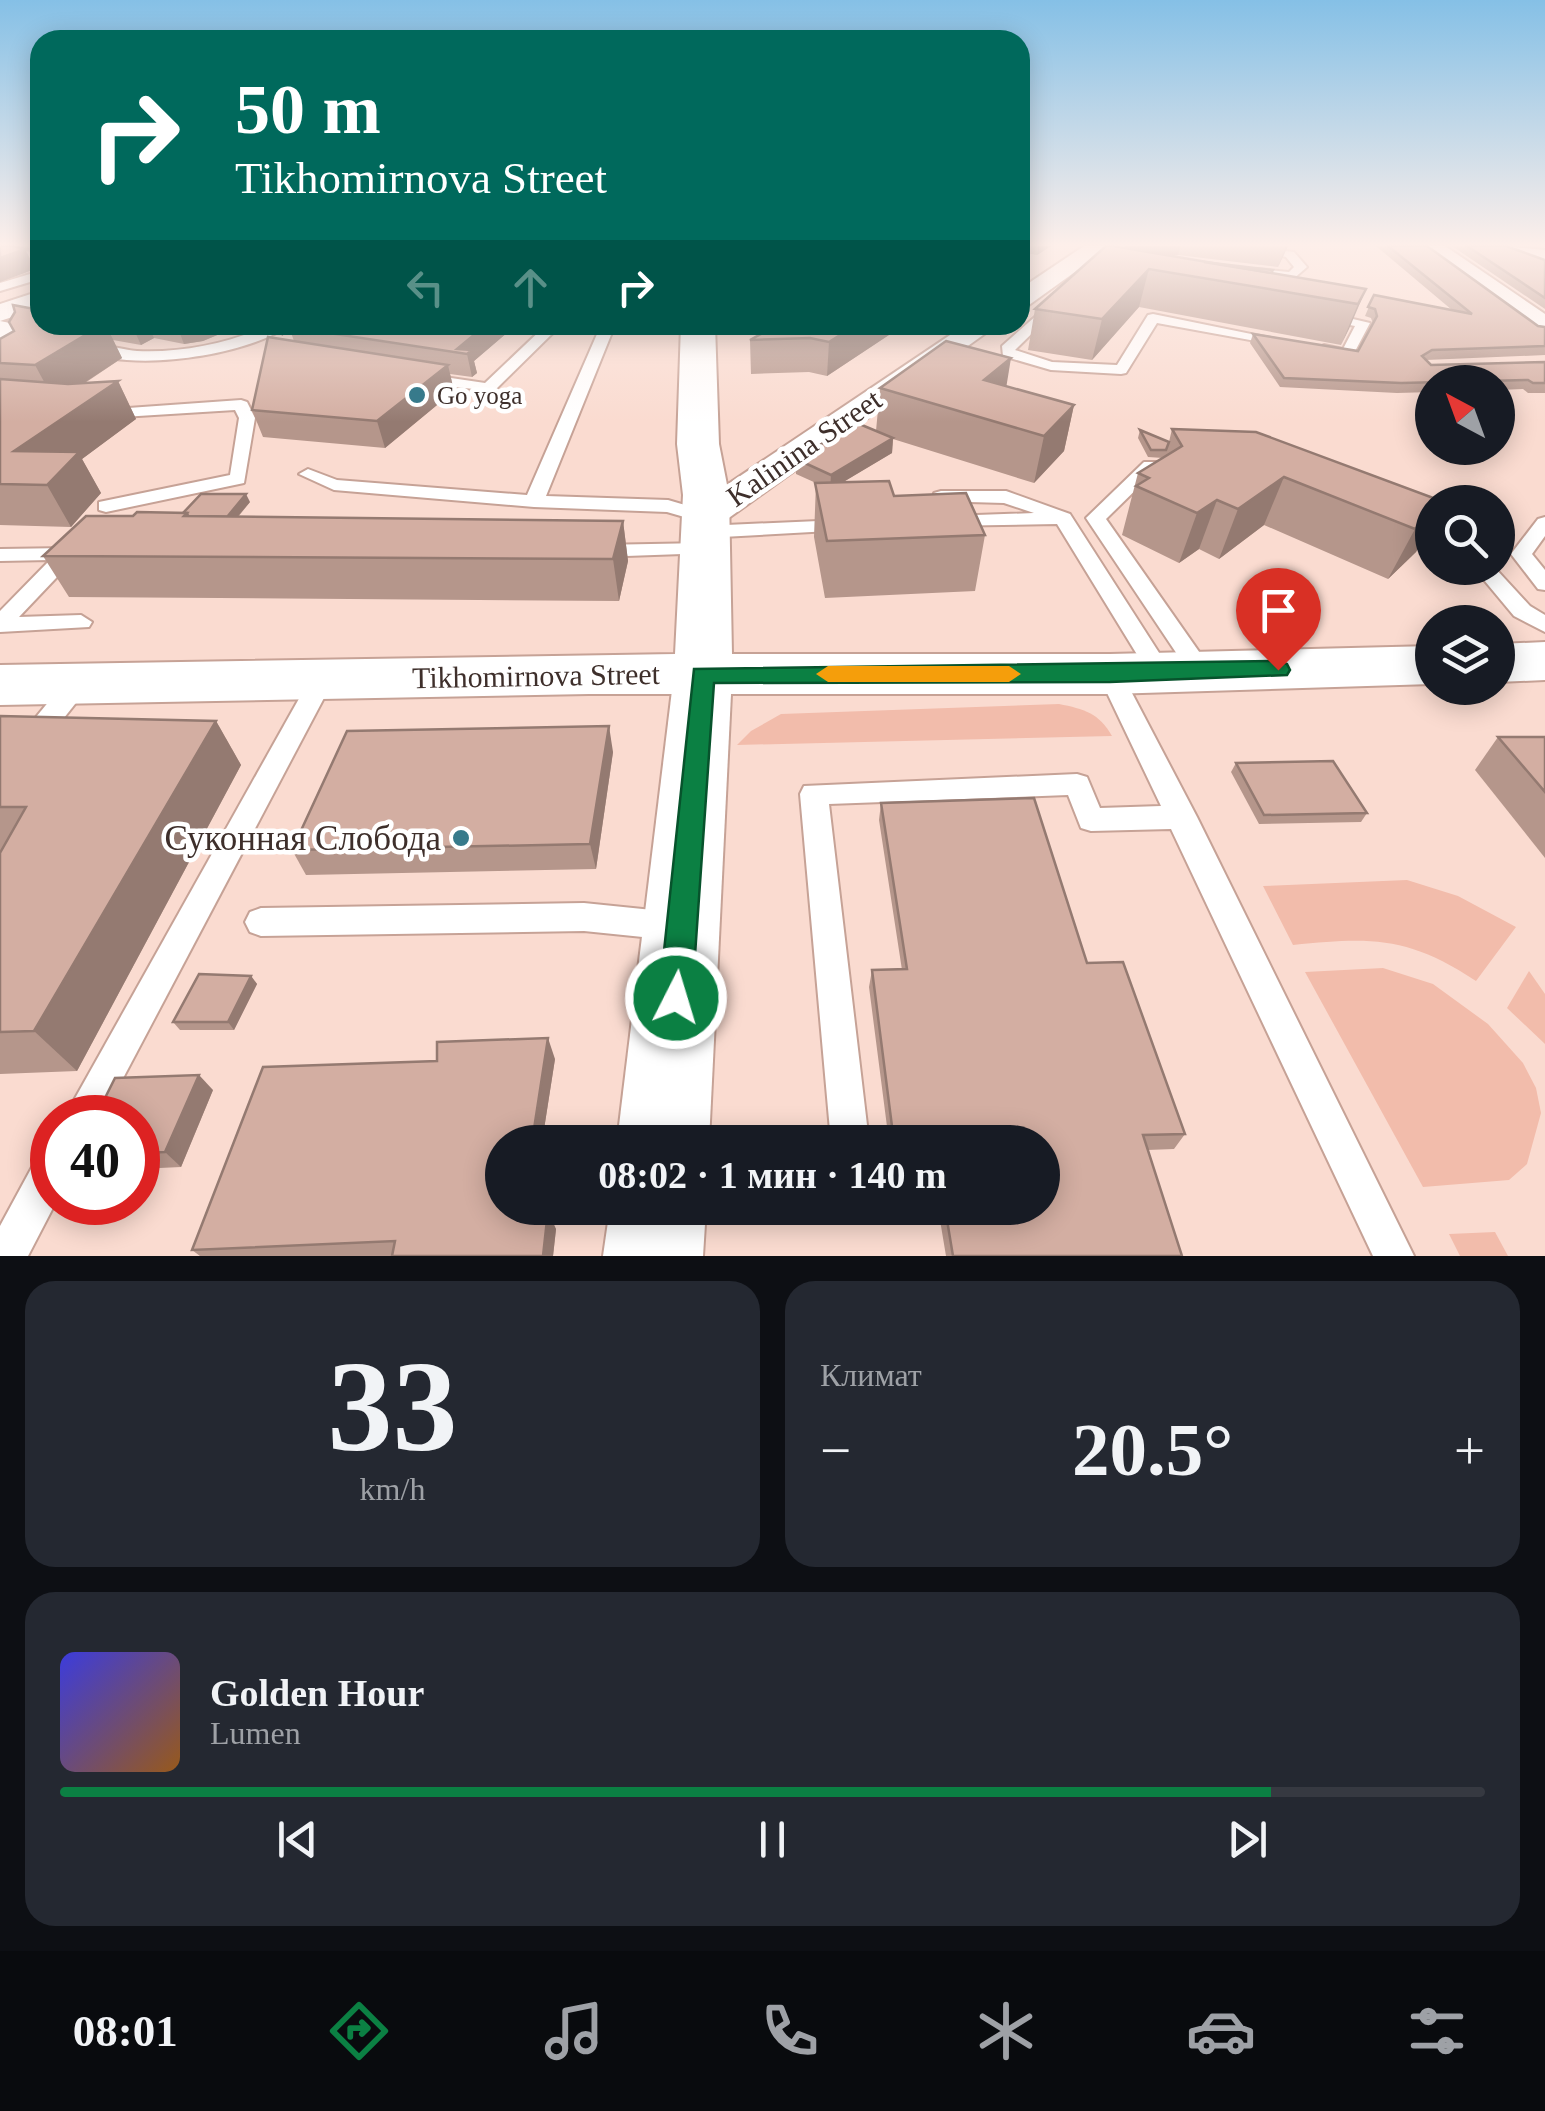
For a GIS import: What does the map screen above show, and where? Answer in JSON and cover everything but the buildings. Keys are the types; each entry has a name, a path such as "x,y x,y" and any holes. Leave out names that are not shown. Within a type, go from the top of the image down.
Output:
{"main road":[{"path":"664,1125 703,674 706,495 698,444 698,335"},
{"path":"1515,662 1545,661"},
{"name":"Tikhomirnova Street","path":"0,684 703,674 1157,673 1415,665"},
{"path":"654,1256 657,1225"}],"street":[{"path":"1514,305 1545,326"},
{"path":"3,330 30,307"},
{"name":"Kalinina Street","path":"704,532 935,370 972,335"}],"lane":[{"path":"3,330 20,305"},
{"path":"1030,325 1055,305"},
{"path":"1020,335 1007,349 1008,353 1052,366 1122,370 1153,318 1347,354 1363,323 1305,312"},
{"path":"66,341 99,351 162,355 249,335"},
{"path":"404,376 489,388 544,335"},
{"path":"534,501 604,335"},
{"path":"88,413 241,405 248,418 238,479 106,505"},
{"path":"1188,468 1150,466 1096,518 1157,673 1183,817 1394,1256"},
{"path":"308,474 334,485 534,501 668,506 704,532"},
{"path":"934,498 1006,496 1063,518 1157,673"},
{"path":"928,523 1063,518"},
{"path":"1545,524 1521,554 1545,584"},
{"path":"568,550 704,532 870,525"},
{"path":"0,555 73,548 0,624"},
{"path":"1499,585 1522,611 1545,626"},
{"path":"0,624 81,622"},
{"path":"95,1095 322,679"},
{"path":"12,762 78,683"},
{"path":"848,1125 814,794 1077,784 1091,820 1183,817"},
{"path":"260,922 584,918 682,926"},
{"path":"8,1250 30,1210"}],"shaded area":[{"path":"1059,704 1090,713 1112,736 737,745 751,731 781,714"},
{"path":"1407,880 1458,896 1516,927 1476,981 1430,955 1388,943 1293,945 1263,886"},
{"path":"1383,968 1433,984 1488,1024 1523,1063 1536,1088 1541,1113 1527,1164 1509,1180 1423,1187 1305,972"},
{"path":"1529,971 1545,994 1545,1044 1507,1008"},
{"path":"1495,1232 1508,1256 1460,1256 1449,1234"}],"slow traffic":[{"path":"828,674 1009,674"}],"place":[{"name":"Go yoga","path":"417,395"},
{"name":"Суконная Слобода","path":"461,838"}],"route":[{"path":"676,998 703,674 1278,670"}]}
